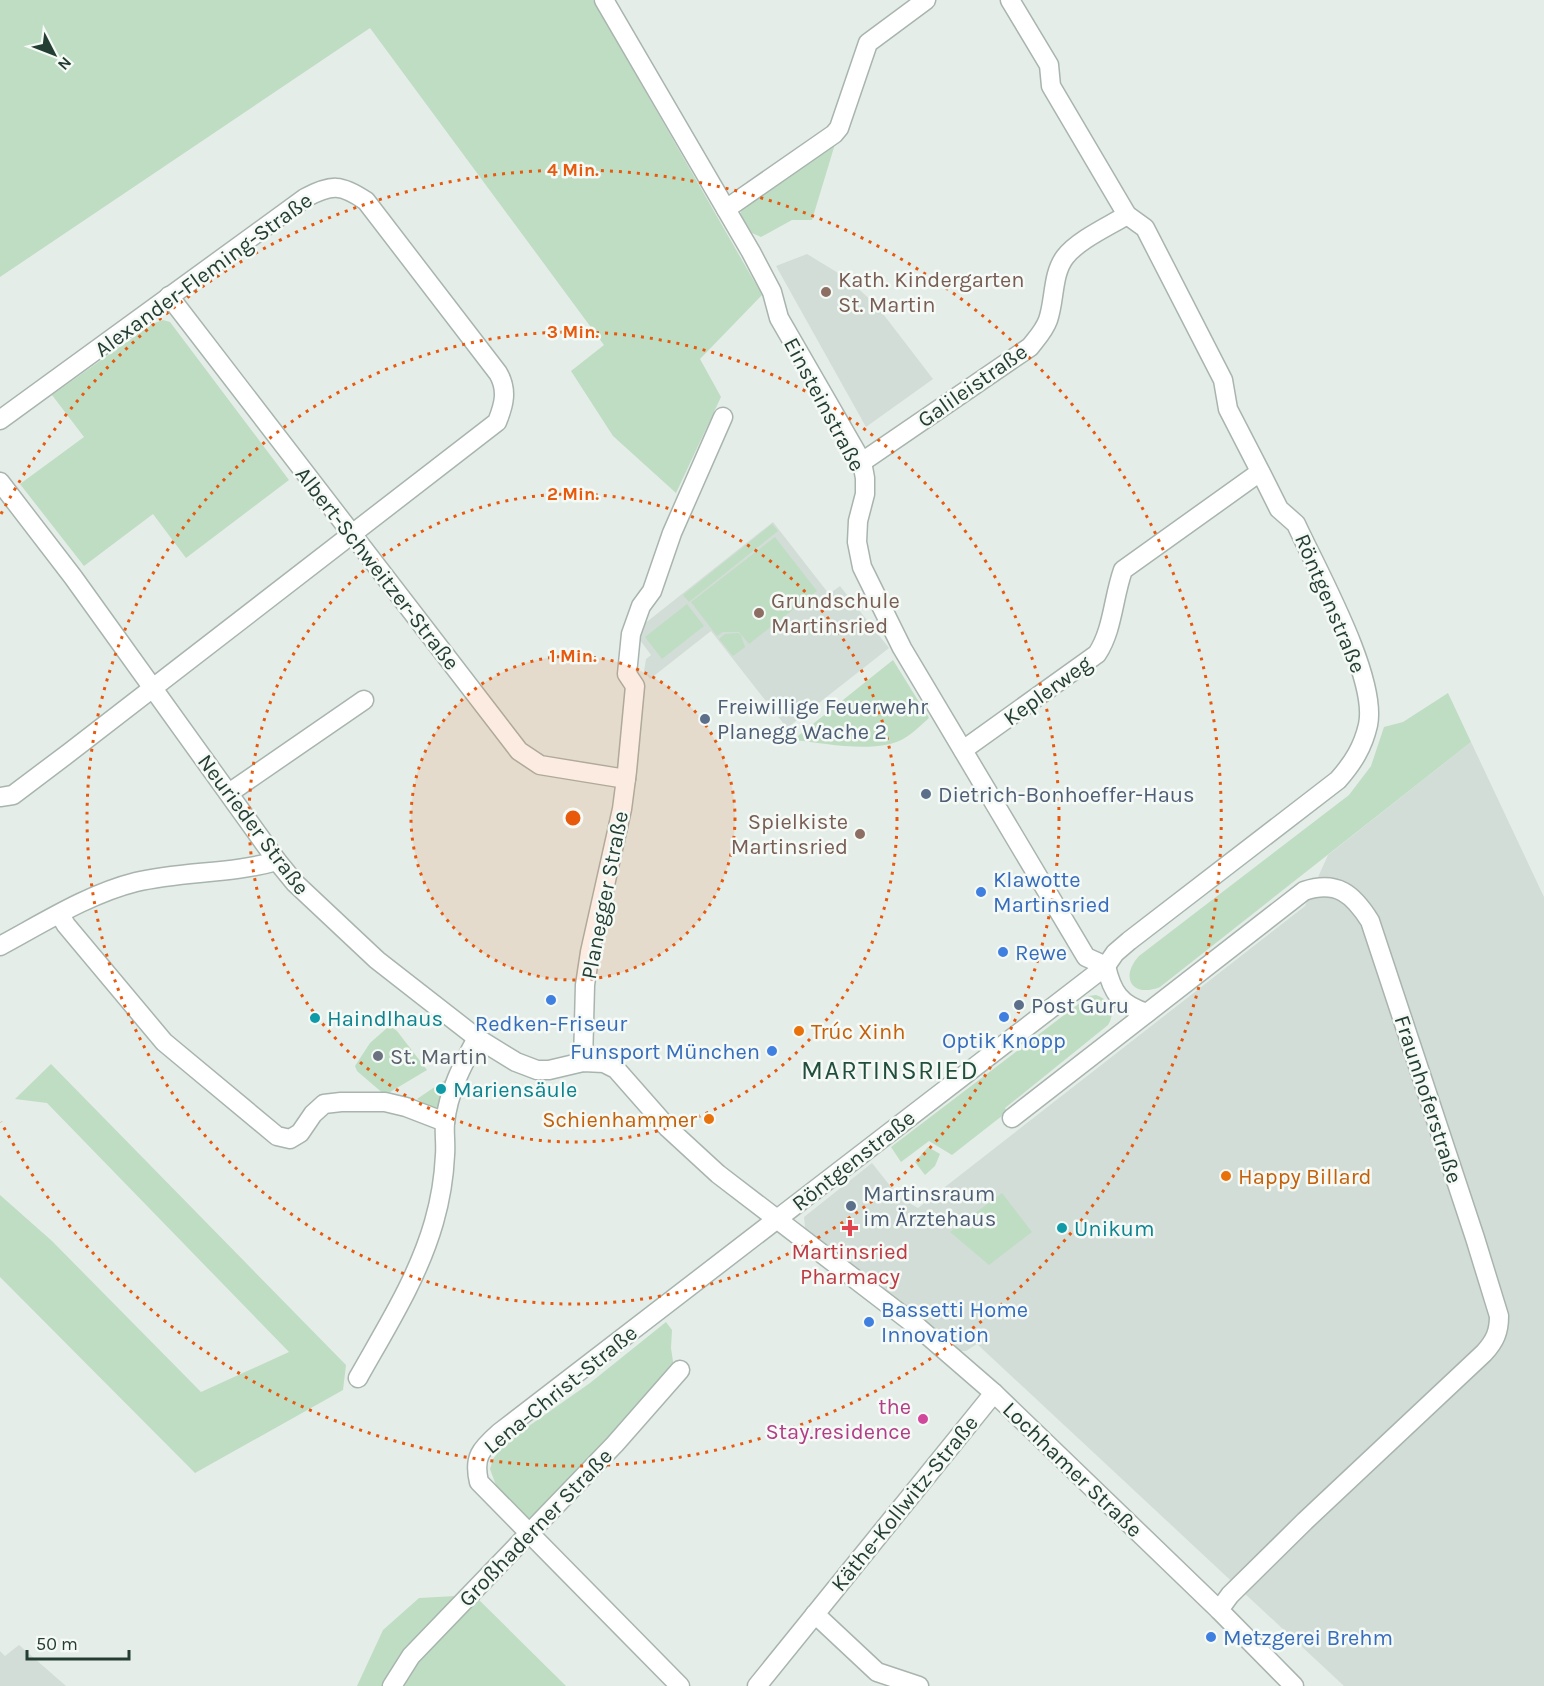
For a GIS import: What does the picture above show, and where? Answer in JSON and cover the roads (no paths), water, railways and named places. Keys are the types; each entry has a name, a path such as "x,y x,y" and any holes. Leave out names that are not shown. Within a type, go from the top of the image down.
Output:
{"street":[{"name":"Einsteinstraße","path":"604,0 726,209 772,292 779,318 861,462 865,478 865,494 858,521 857,542 862,567 902,648 1086,957 1106,966"},
{"path":"726,209 834,134 839,128 868,43 926,0"},
{"name":"Röntgenstraße","path":"776,1219 1106,966 1114,953 1338,780 1354,762 1369,723 1368,701 1358,657 1296,524 1279,509 1260,472 1228,409 1223,380 1144,228 1127,215 1051,86 1049,65 1010,0"},
{"name":"Alexander-Fleming-Straße","path":"0,420 268,223 322,189 348,189 366,201 498,373 503,381 505,392 497,422 13,795 0,797"},
{"name":"Galileistraße","path":"861,462 1030,347 1042,333 1048,319 1059,268 1065,256 1127,215"},
{"name":"Albert-Schweitzer-Straße","path":"169,296 519,751 540,765 626,779"},
{"name":"Planegger Straße","path":"584,1062 585,1001 590,952 622,809 626,779 635,686 627,674 631,633 641,606 652,591 672,532 723,417"},
{"name":"Keplerweg","path":"963,750 1097,654 1106,641 1117,587 1123,570 1260,472"},
{"name":"Neurieder Straße","path":"0,482 73,578 295,883 377,960 477,1038 516,1062 537,1070 549,1070 584,1062"},
{"path":"229,793 364,700"},
{"path":"0,946 98,896 135,882 174,875 256,866 277,861"},
{"name":"Fraunhoferstraße","path":"1012,1118 1304,891 1318,886 1335,888 1358,902 1371,921 1475,1238 1499,1316 1499,1328 1492,1344 1305,1521 1230,1595 1219,1610"},
{"path":"60,915 164,1042 277,1136 290,1140 300,1133 313,1114 324,1104 340,1102 385,1102 406,1107 445,1122"},
{"path":"1106,966 1110,981 1118,996 1131,1008 1147,1013"},
{"path":"358,1378 404,1296 421,1261 435,1221 445,1156 445,1122 452,1090 477,1038"},
{"path":"584,1062 604,1063 615,1069 690,1149 776,1219"},
{"name":"Lochhamer Straße","path":"776,1219 919,1328 994,1393 1219,1610 1294,1686"},
{"name":"Lena-Christ-Straße","path":"680,1686 479,1482 476,1468 479,1453 499,1432 776,1219"},
{"name":"Großhaderner Straße","path":"392,1686 411,1656 624,1435 680,1370"},
{"name":"Käthe-Kollwitz-Straße","path":"757,1686 994,1393"},
{"name":"Käthe-Kollwitz-Straße","path":"815,1614 877,1672 919,1686"}],"place":[{"name":"Kath. Kindergarten St. Martin","path":"826,292"},
{"name":"Grundschule Martinsried","path":"759,613"},
{"name":"Freiwillige Feuerwehr Planegg Wache 2","path":"705,719"},
{"name":"Dietrich-Bonhoeffer-Haus","path":"926,794"},
{"name":"Spielkiste Martinsried","path":"860,834"},
{"name":"Klawotte Martinsried","path":"981,892"},
{"name":"Rewe","path":"1003,952"},
{"name":"Redken-Friseur","path":"551,1000"},
{"name":"Post Guru","path":"1019,1005"},
{"name":"Optik Knopp","path":"1004,1017"},
{"name":"Haindlhaus","path":"315,1018"},
{"name":"Trúc Xinh","path":"799,1031"},
{"name":"Funsport München","path":"772,1051"},
{"name":"St. Martin","path":"378,1056"},
{"name":"Mariensäule","path":"441,1089"},
{"name":"Schienhammer","path":"709,1119"},
{"name":"Happy Billard","path":"1226,1176"},
{"name":"Martinsraum im Ärztehaus","path":"851,1206"},
{"name":"Martinsried Pharmacy","path":"850,1228"},
{"name":"Unikum","path":"1062,1228"},
{"name":"Bassetti Home Innovation","path":"869,1322"},
{"name":"the Stay.residence","path":"923,1419"},
{"name":"Metzgerei Brehm","path":"1211,1637"}],"district":[{"name":"MARTINSRIED","path":"890,1070"}]}
